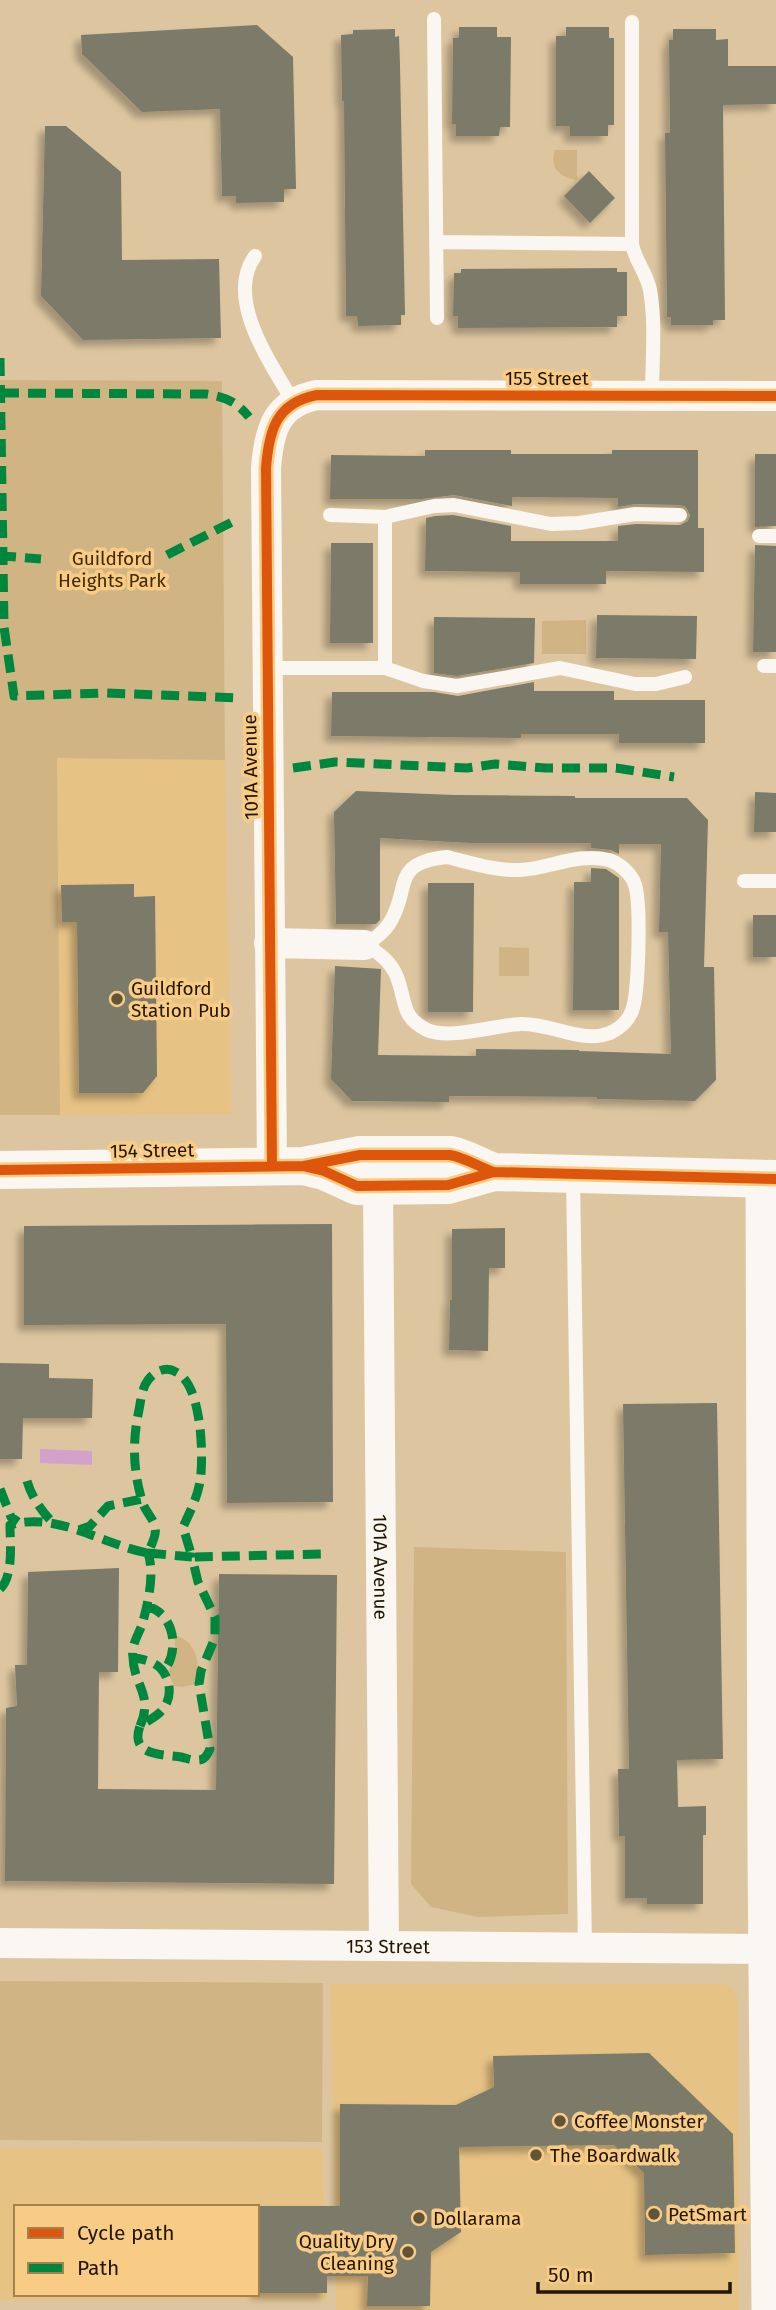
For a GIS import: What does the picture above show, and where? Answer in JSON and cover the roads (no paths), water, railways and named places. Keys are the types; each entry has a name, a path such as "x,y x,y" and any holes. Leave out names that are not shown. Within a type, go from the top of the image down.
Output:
{"main road":[{"name":"154 Street","path":"0,1170 288,1166 360,1155 450,1155 464,1158 494,1172 770,1179"},
{"name":"154 Street","path":"288,1166 324,1171 357,1186 448,1185 494,1172"}],"street":[{"name":"155 Street","path":"306,399 776,396"},
{"name":"101A Avenue","path":"288,1166 270,943 266,668 267,453 276,420 306,399"},
{"path":"270,943 364,945"},
{"path":"770,1179 770,2310"},
{"name":"101A Avenue","path":"379,1185 384,1946"},
{"name":"153 Street","path":"0,1943 772,1949"}],"lane":[{"path":"434,19 438,318"},
{"path":"632,22 632,244 634,254 646,275 652,301 652,396"},
{"path":"438,242 632,244"},
{"path":"255,256 250,263 246,282 248,316 261,345 306,399"},
{"path":"330,515 385,517 434,506 454,505 551,524 579,523 635,514 680,515"},
{"path":"385,517 385,668"},
{"path":"760,536 776,536"},
{"path":"266,668 385,668 423,681 457,686 560,668 625,683 656,684 685,677"},
{"path":"447,856 503,870 584,859 610,860 628,873 635,885 638,942 635,998 630,1016 607,1034 590,1037 537,1024 442,1034 428,1030 412,1020 407,1013 399,981 390,964 379,952 364,945 389,925 397,907 402,883 410,869 429,859 447,856"},
{"path":"744,881 776,881"},
{"path":"573,1174 584,1948"}],"place":[{"name":"Guildford Station Pub","path":"117,999"},
{"name":"Coffee Monster","path":"560,2121"},
{"name":"The Boardwalk","path":"536,2155"},
{"name":"PetSmart","path":"654,2214"},
{"name":"Dollarama","path":"419,2218"},
{"name":"Quality Dry Cleaning","path":"408,2252"}],"park label":[{"name":"Guildford Heights Park","path":"112,569"}]}
